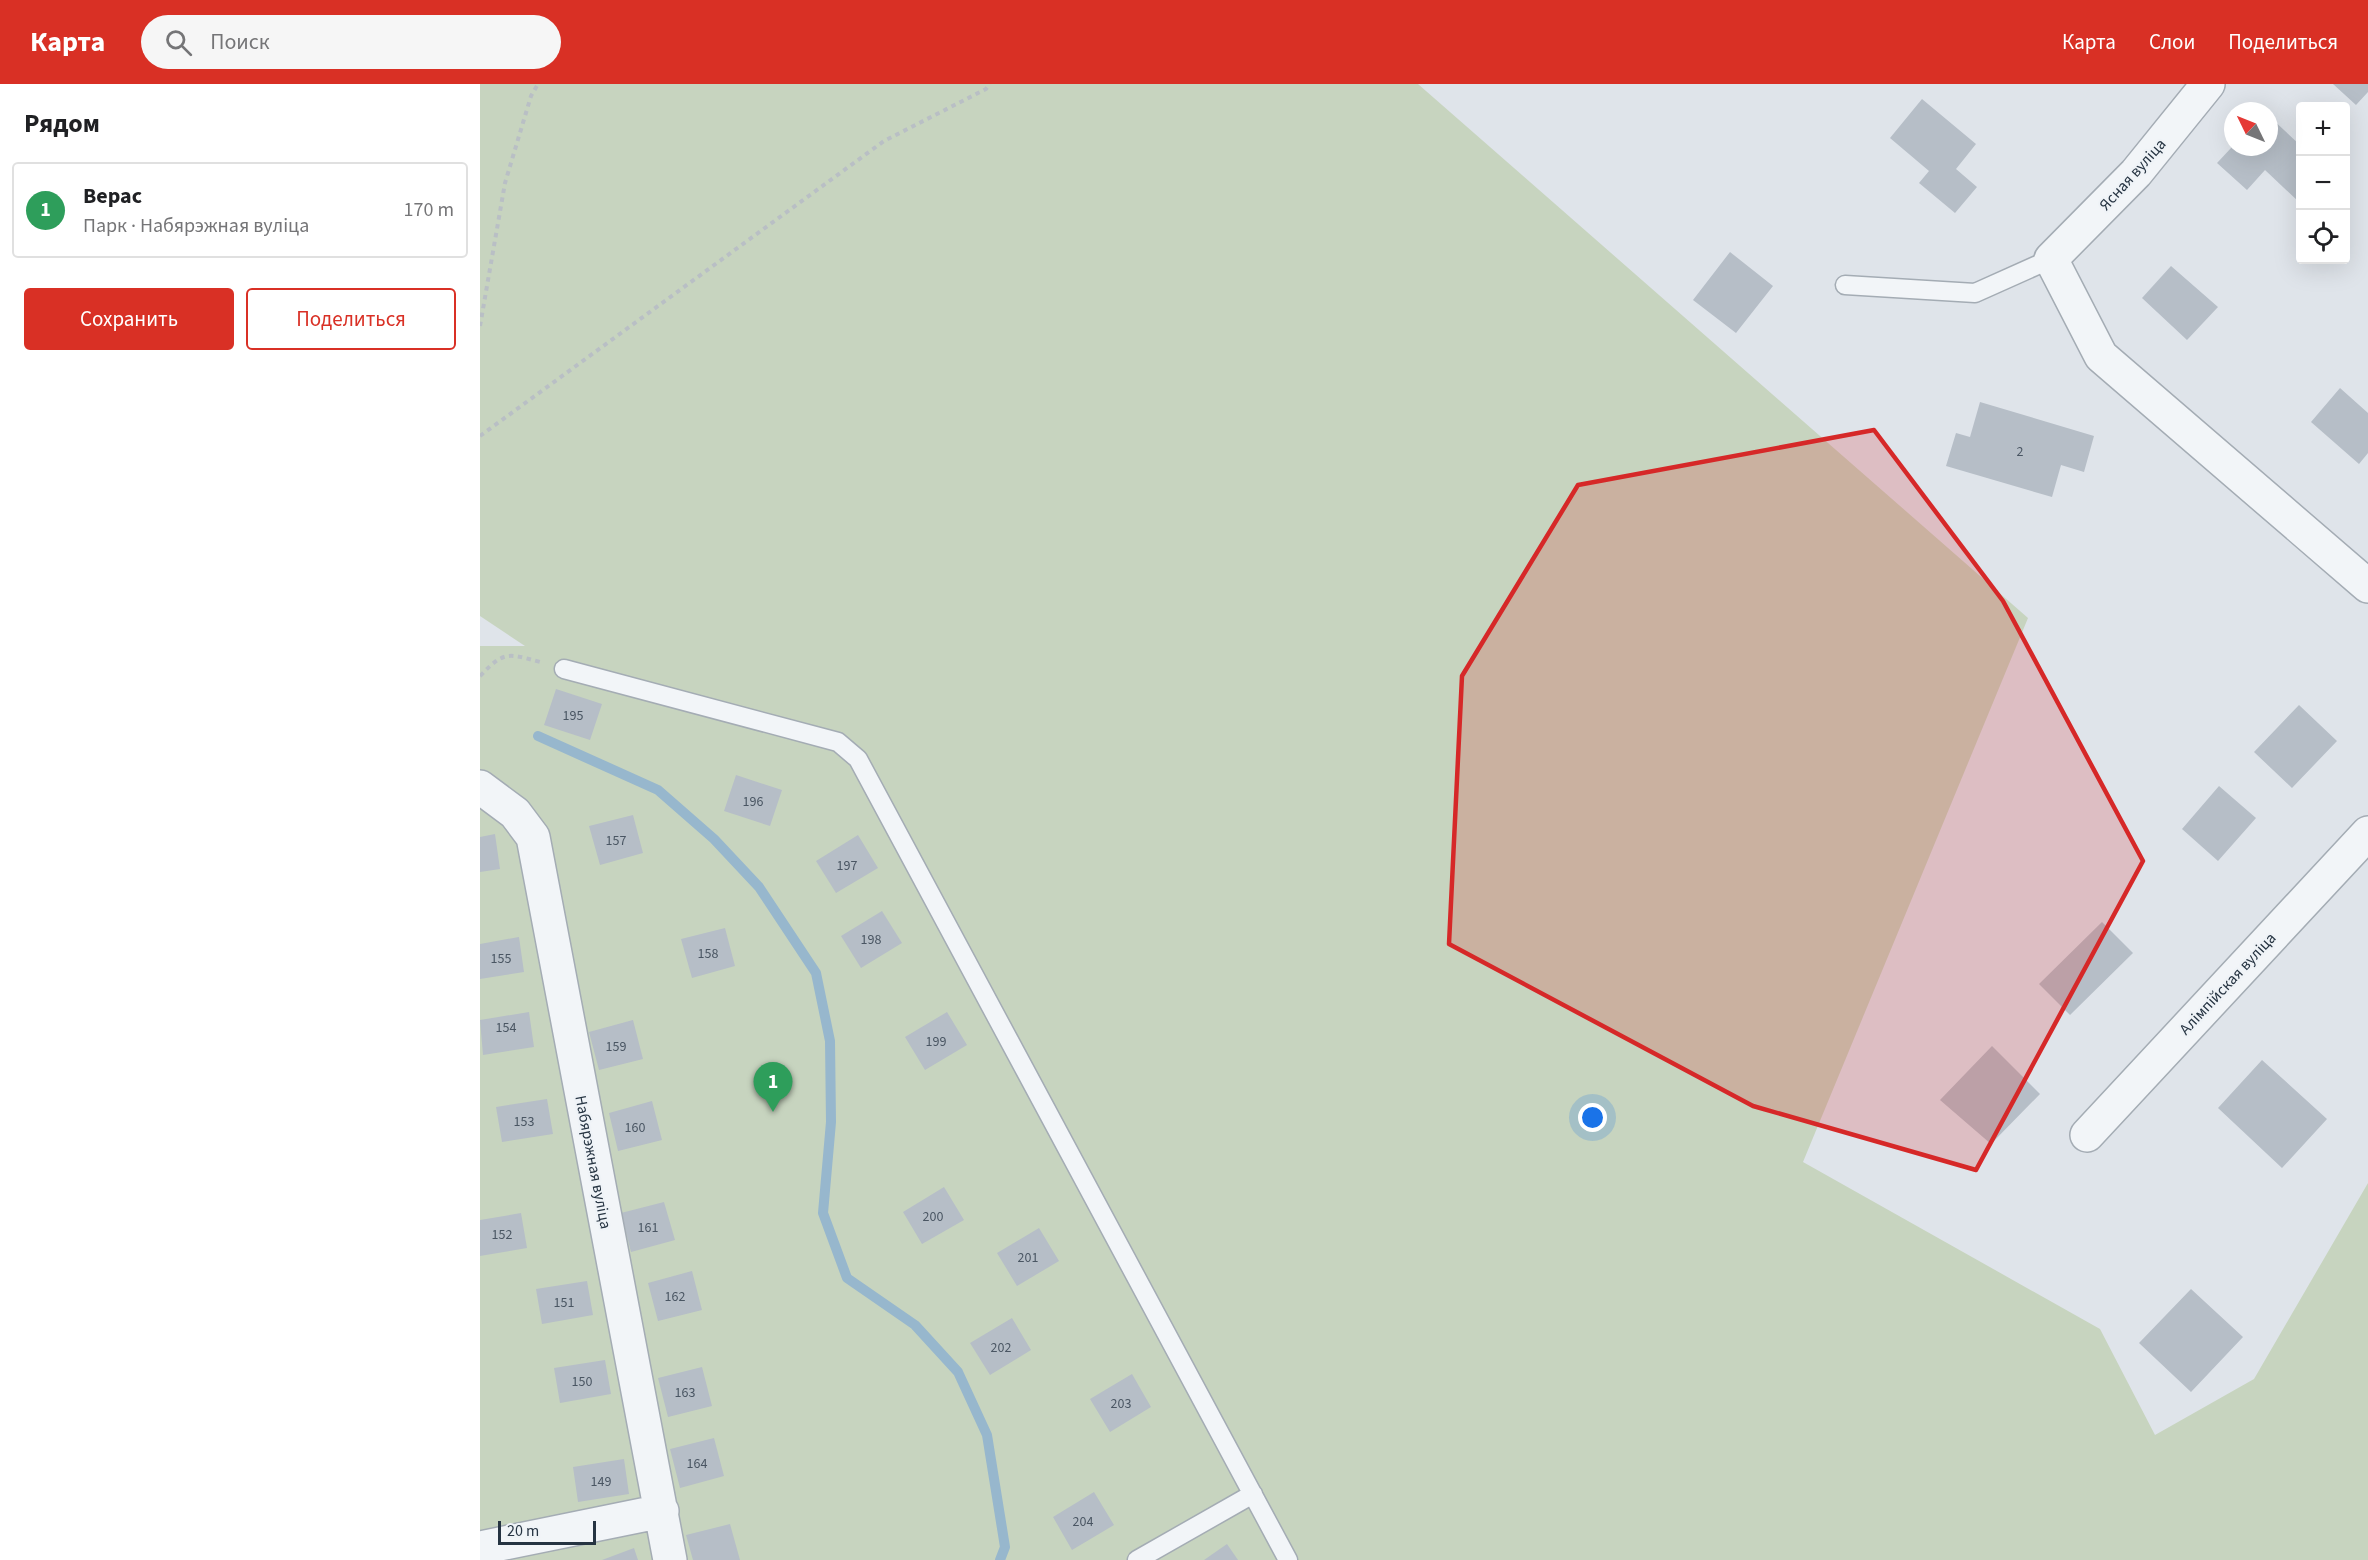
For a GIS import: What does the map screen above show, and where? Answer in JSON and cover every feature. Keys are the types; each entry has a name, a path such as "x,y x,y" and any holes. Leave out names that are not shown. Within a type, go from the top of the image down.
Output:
{"street":[{"name":"Ясная вуліца","path":"2051,259 2136,173 2208,84"},
{"path":"2051,259 2101,356 2368,586"},
{"name":"Набярэжная вуліца","path":"480,787 515,813 533,837 670,1560"},
{"name":"Алімпійская вуліца","path":"2087,1135 2368,833"},
{"path":"480,1548 662,1510"}],"lane":[{"path":"1845,285 1975,293 2051,259"},
{"path":"564,669 838,742 858,759 1288,1560"},
{"path":"1137,1560 1253,1494"}],"path":[{"path":"480,326 505,183 531,96 537,84"},
{"path":"480,436 884,141 986,89 990,84"},
{"path":"480,676 496,659 510,655 564,669"}],"highlighted area":[{"path":"1874,430 2003,601 2143,861 1976,1170 1753,1106 1449,944 1462,676 1578,485"}],"green space":[{"path":"480,84 1418,84 2028,618 1803,1162 2100,1329 2155,1435 2254,1379 2368,1183 2368,1560 480,1560 480,646 525,646 480,616"}],"building":[{"path":"2333,84 2368,84 2368,92 2356,105"},
{"path":"1922,99 1976,144 1956,169 1977,187 1955,213 1919,183 1929,171 1890,138"},
{"path":"2278,124 2296,141 2296,199 2265,170 2247,190 2217,163 2224,156 2278,156"},
{"path":"1730,252 1773,286 1736,333 1693,300"},
{"path":"2171,266 2218,307 2187,340 2142,298"},
{"path":"2340,388 2368,413 2368,453 2359,464 2311,422"},
{"path":"1980,402 2094,436 2084,472 2061,465 2052,497 1946,466 1956,433 1970,437"},
{"path":"556,689 602,704 590,740 544,725"},
{"path":"2299,705 2337,741 2292,788 2254,752"},
{"path":"736,775 782,790 770,826 724,811"},
{"path":"2219,786 2256,818 2218,861 2182,829"},
{"path":"633,815 643,853 600,865 589,826"},
{"path":"495,834 500,869 480,872 480,837"},
{"path":"858,835 878,868 836,893 816,861"},
{"path":"882,911 902,943 861,968 841,936"},
{"path":"2102,922 2133,953 2070,1015 2039,984"},
{"path":"725,928 735,966 692,978 681,939"},
{"path":"519,937 524,972 480,979 480,944"},
{"path":"529,1012 534,1047 483,1055 480,1020"},
{"path":"947,1012 967,1045 925,1070 905,1037"},
{"path":"633,1020 643,1059 599,1070 589,1032"},
{"path":"1992,1046 2040,1094 1991,1144 1940,1100"},
{"path":"2262,1060 2327,1119 2282,1168 2218,1108"},
{"path":"547,1099 553,1134 502,1142 496,1107"},
{"path":"652,1101 662,1140 618,1151 609,1113"},
{"path":"944,1187 964,1220 922,1244 903,1212"},
{"path":"664,1202 675,1240 631,1252 621,1213"},
{"path":"521,1213 527,1248 480,1256 480,1220"},
{"path":"1039,1228 1059,1261 1017,1286 997,1253"},
{"path":"692,1271 702,1310 658,1321 648,1283"},
{"path":"587,1281 593,1315 542,1324 536,1289"},
{"path":"2191,1289 2243,1337 2191,1392 2139,1343"},
{"path":"1012,1318 1031,1350 990,1375 970,1343"},
{"path":"605,1360 611,1394 560,1403 554,1368"},
{"path":"702,1367 712,1406 668,1417 658,1378"},
{"path":"1132,1374 1151,1407 1110,1432 1090,1399"},
{"path":"714,1438 724,1476 680,1488 670,1449"},
{"path":"624,1459 629,1494 578,1502 573,1467"},
{"path":"1094,1492 1114,1525 1072,1550 1053,1517"},
{"path":"730,1524 740,1560 693,1560 686,1535"},
{"path":"1227,1544 1238,1560 1204,1560"},
{"path":"634,1548 638,1560 602,1560"}],"waterway":[{"path":"538,736 658,790 714,839 759,887 816,973 830,1041 831,1122 823,1213 847,1278 915,1325 958,1372 987,1435 1005,1547 1000,1560"}],"place":[{"name":"Верас","path":"773,1112"}]}
